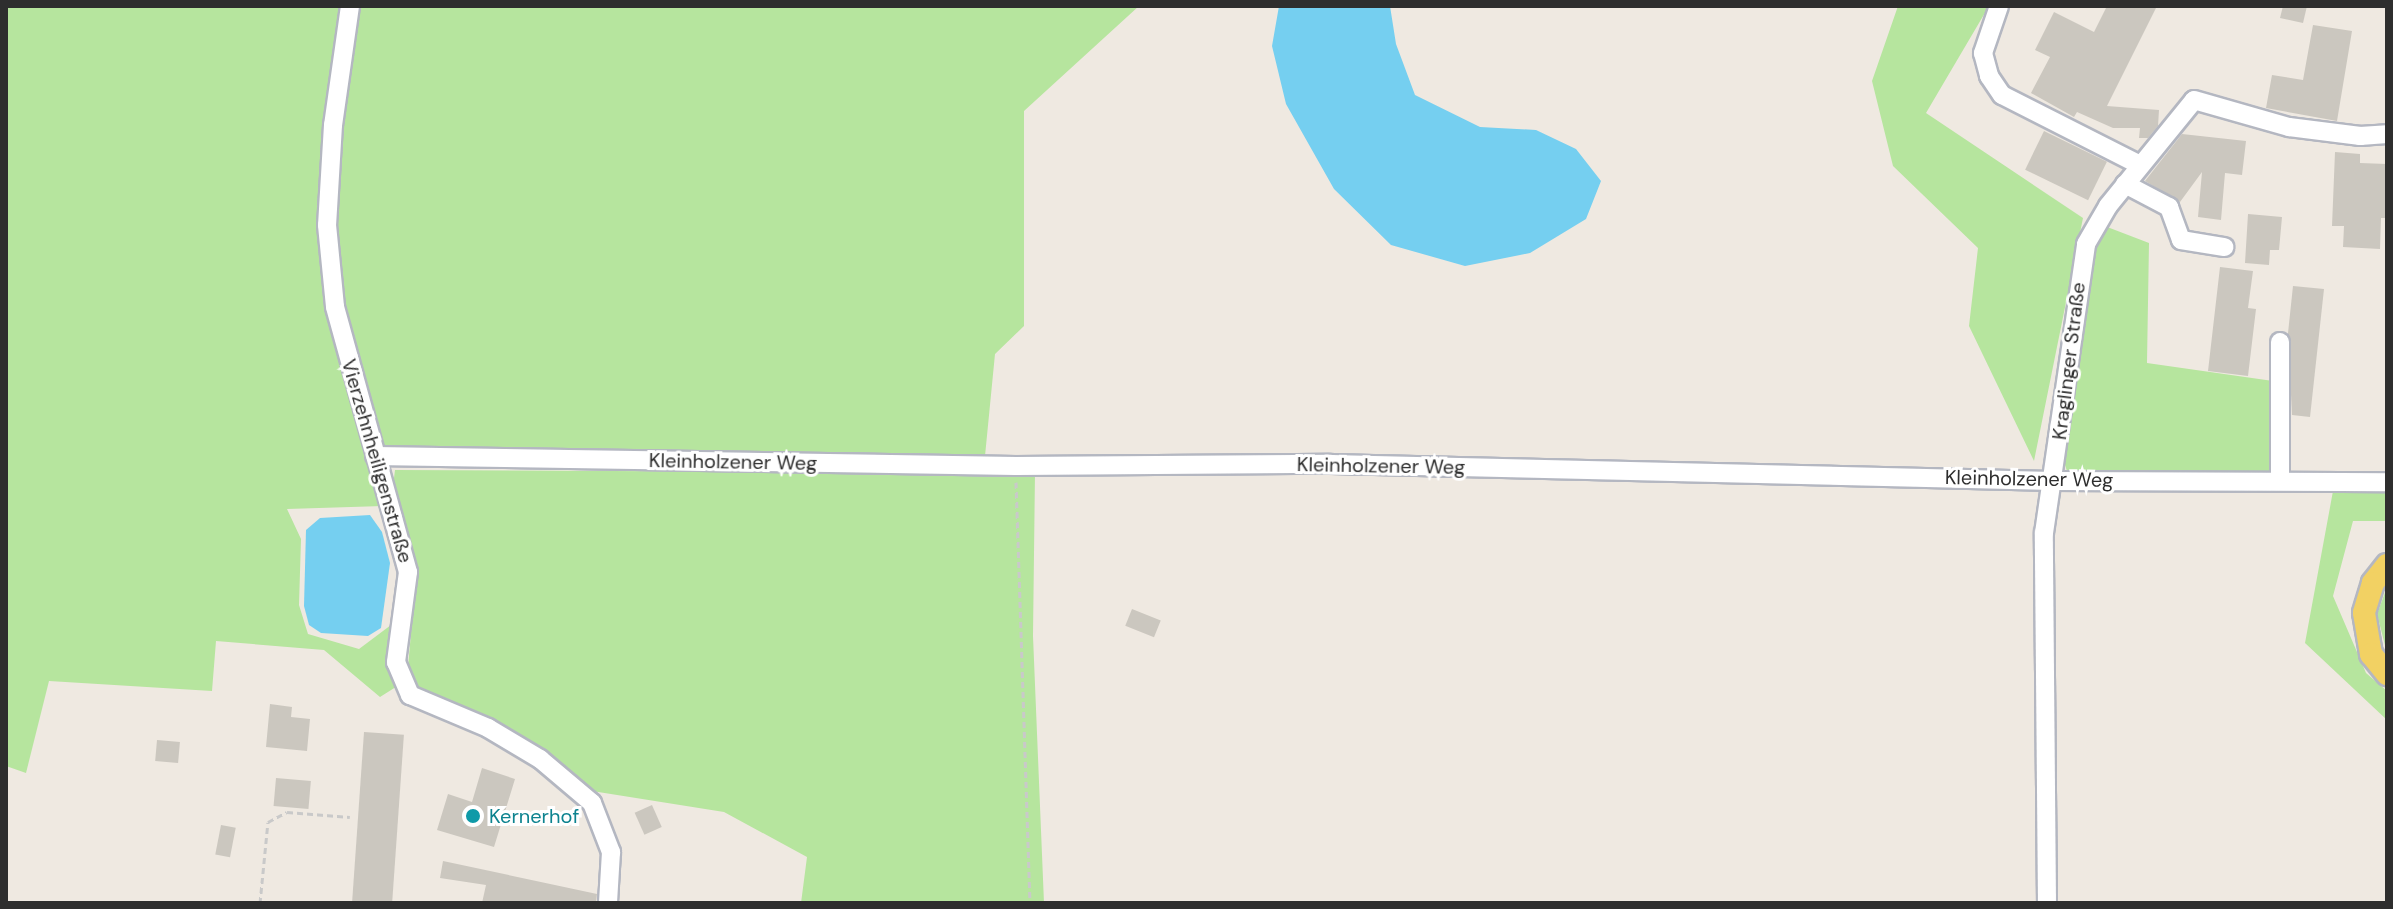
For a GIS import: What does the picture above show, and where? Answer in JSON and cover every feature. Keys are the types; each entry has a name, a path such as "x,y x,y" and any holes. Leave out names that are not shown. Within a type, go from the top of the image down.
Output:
{"main road":[{"path":"2387,565 2373,583 2364,613 2371,654 2387,674"}],"street":[{"name":"Vierzehnheiligenstraße","path":"350,6 333,125 327,225 335,307 408,572 396,662 410,695 488,728 540,759 592,803 611,852 608,903"},
{"path":"1999,6 1983,53 1989,76 2002,95 2140,165"},
{"name":"Kraglinger Straße","path":"2047,903 2042,603 2053,481 2086,244 2125,184 2194,100 2289,127 2360,136 2387,134"},
{"path":"2125,184 2169,207 2181,240 2224,247"},
{"path":"2280,342 2280,480"},
{"name":"Kleinholzener Weg","path":"375,456 1016,466 1331,464 2053,481 2387,482"}],"path":[{"path":"1016,466 1030,903"},
{"path":"260,903 268,822 287,812 350,817"}],"green space":[{"path":"6,6 345,6 320,187 323,285 343,379 383,506 287,509 301,539 299,605 308,634 359,649 395,622 399,685 380,697 324,650 216,641 212,691 49,681 26,773 6,766"},
{"path":"357,6 1139,6 1024,111 1024,326 995,354 985,456 393,449 383,445 372,426 340,293 335,240 343,98"},
{"path":"1898,6 1989,6 1926,113 2083,218 2034,461 1969,326 1978,248 1893,166 1872,81"},
{"path":"2102,225 2149,243 2147,363 2273,381 2270,473 2067,471 2064,462 2088,251"},
{"path":"395,470 1035,473 1033,636 1044,903 801,903 807,857 724,812 592,791 542,756 417,692 407,678 415,588 393,486"},
{"path":"2333,491 2387,493 2387,521 2353,521 2333,596 2366,673 2387,691 2387,720 2305,643"},
{"path":"2387,587 2387,653 2377,614"}],"water":[{"path":"1279,6 1390,6 1396,44 1415,95 1480,127 1536,130 1576,149 1601,181 1586,219 1530,253 1465,266 1391,245 1334,189 1286,104 1272,46"},
{"path":"370,515 382,532 390,563 381,628 368,636 321,633 309,625 304,606 306,530 320,518"}],"building":[{"path":"2107,6 2157,6 2107,106 2159,110 2158,126 2148,138 2139,138 2140,128 2113,128 2077,112 2074,117 2031,93 2050,57 2035,50 2054,12 2094,32"},
{"path":"2283,6 2307,6 2303,23 2280,18"},
{"path":"2313,25 2352,31 2337,121 2266,108 2272,75 2303,80"},
{"path":"2044,131 2107,162 2088,200 2025,170"},
{"path":"2182,134 2246,141 2242,175 2225,173 2221,220 2198,217 2202,172 2180,202 2145,181"},
{"path":"2335,152 2360,154 2360,163 2387,164 2387,218 2381,218 2380,249 2343,247 2344,226 2332,226"},
{"path":"2248,214 2282,217 2279,250 2270,250 2269,265 2245,263"},
{"path":"2220,267 2253,271 2248,308 2256,309 2248,376 2208,371"},
{"path":"2293,286 2324,289 2310,417 2292,415 2288,333"},
{"path":"1132,609 1161,621 1154,637 1125,626"},
{"path":"270,704 292,707 291,717 310,719 307,751 266,747"},
{"path":"364,732 404,735 392,903 352,903"},
{"path":"157,740 180,742 178,763 155,761"},
{"name":"Kernerhof","path":"482,768 515,779 494,847 437,830 448,794 472,802"},
{"path":"276,778 311,781 308,809 274,806"},
{"path":"652,805 662,827 644,835 635,813"},
{"path":"221,825 236,828 230,857 215,854"},
{"path":"443,861 597,894 596,903 482,903 486,885 440,878"}],"place":[{"name":"Kernerhof","path":"473,816"}]}
